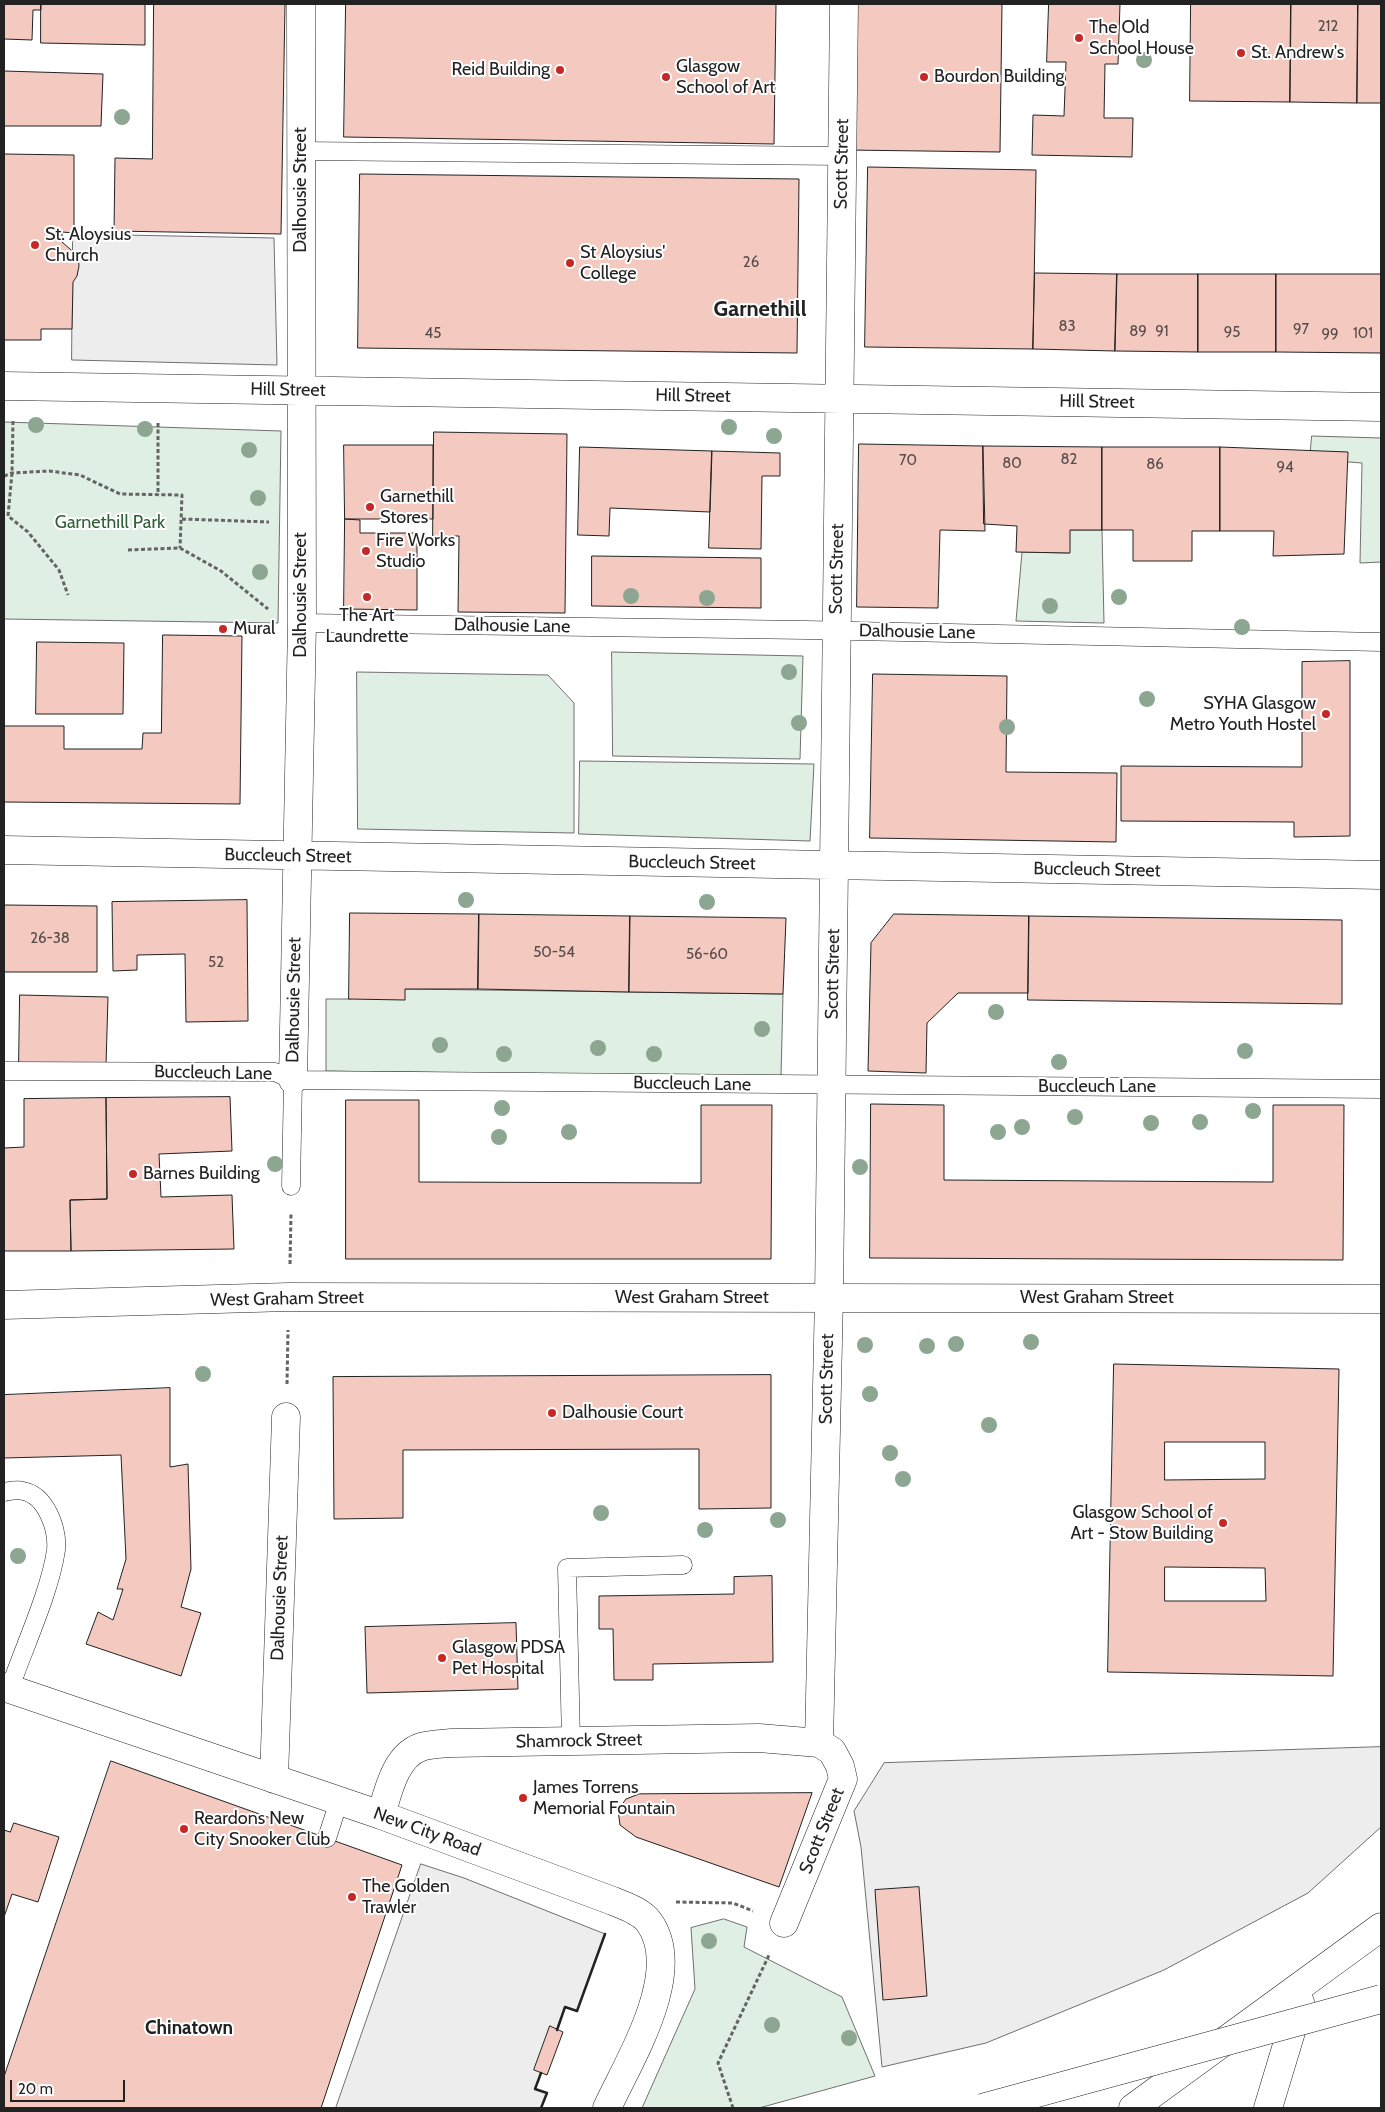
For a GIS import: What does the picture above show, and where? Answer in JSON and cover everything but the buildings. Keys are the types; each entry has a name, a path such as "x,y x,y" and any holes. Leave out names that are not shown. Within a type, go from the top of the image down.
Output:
{"main road":[{"name":"Dalhousie Street","path":"293,1080 302,617 301,4"},
{"name":"Scott Street","path":"784,1923 843,1779 840,1766 832,1751 819,1743 829,1297 844,4"},
{"name":"Hill Street","path":"8,387 1381,407"},
{"name":"Buccleuch Street","path":"4,850 1381,875"},
{"name":"West Graham Street","path":"4,1305 289,1297 1381,1299"},
{"name":"Dalhousie Street","path":"274,1779 286,1417"},
{"name":"New City Road","path":"7,1688 380,1815 613,1901 640,1913 649,1922 660,1947 663,1966 658,1994 607,2108"},
{"name":"Shamrock Street","path":"380,1815 394,1777 406,1756 421,1747 452,1743 759,1738 819,1743"},
{"path":"1133,2108 1381,1927"},
{"path":"1268,2108 1306,1982"},
{"path":"1148,2062 1381,1986"},
{"path":"982,2108 1381,1999"}],"lane":[{"path":"300,151 842,156"},
{"name":"Dalhousie Lane","path":"302,617 837,631 1381,642"},
{"name":"Buccleuch Lane","path":"4,1071 274,1072 293,1080 1381,1089"},
{"name":"Dalhousie Street","path":"291,1186 293,1080"},
{"name":"New City Road","path":"4,1492 24,1490 43,1502 52,1522 56,1548 50,1576 7,1688"},
{"path":"571,1741 567,1568 683,1565"},
{"path":"327,1838 339,1801"}],"path":[{"path":"8,387 12,472 8,516 28,532 59,570 68,595"},
{"path":"157,388 158,495"},
{"path":"4,476 12,472 49,471 80,475 120,494 182,495 180,548"},
{"path":"182,519 302,524"},
{"path":"128,550 180,548 221,571 266,609 302,617"},
{"path":"669,1902 733,1903 784,1923 718,2063 733,2108"}],"green space":[{"name":"Garnethill Park","path":"4,422 281,431 278,623 4,619"},
{"path":"1312,436 1381,438 1381,562 1360,563 1362,463 1310,459"},
{"path":"1070,530 1102,530 1104,623 1016,621 1022,552 1069,553"},
{"path":"612,652 803,656 800,759 613,756"},
{"path":"357,672 548,675 574,703 574,833 358,829"},
{"path":"580,761 814,764 810,841 579,834"},
{"path":"405,989 783,994 781,1077 326,1071 326,999 349,999"},
{"path":"724,1919 747,1927 744,1947 842,1997 875,2076 759,2108 642,2108 695,1989 691,1928"}],"shaded area":[{"path":"73,234 274,238 277,365 72,360"},
{"path":"1381,1747 1381,1827 1308,1893 1164,1970 986,2043 882,2067 861,1847 854,1811 884,1763"},
{"path":"421,1864 464,1878 605,1934 577,2011 565,2007 535,2089 547,2093 541,2108 336,2108"}],"wall":[{"path":"557,2030 565,2007 577,2011 605,1934"},
{"path":"541,2073 535,2089 547,2093 541,2108"}],"place":[{"name":"The Old School House","path":"1079,38"},
{"name":"St. Andrew's","path":"1241,53"},
{"name":"Reid Building","path":"560,70"},
{"name":"Glasgow School of Art","path":"666,77"},
{"name":"Bourdon Building","path":"924,77"},
{"name":"St. Aloysius Church","path":"35,245"},
{"name":"St Aloysius' College","path":"570,263"},
{"name":"Garnethill Stores","path":"370,507"},
{"name":"Fire Works Studio","path":"366,551"},
{"name":"The Art Laundrette","path":"367,597"},
{"name":"Mural","path":"223,629"},
{"name":"SYHA Glasgow Metro Youth Hostel","path":"1326,714"},
{"name":"Barnes Building","path":"133,1174"},
{"name":"Dalhousie Court","path":"552,1413"},
{"name":"Glasgow School of Art - Stow Building","path":"1223,1523"},
{"name":"Glasgow PDSA Pet Hospital","path":"442,1658"},
{"name":"James Torrens Memorial Fountain","path":"523,1798"},
{"name":"Reardons New City Snooker Club","path":"184,1829"},
{"name":"The Golden Trawler","path":"352,1897"}],"district":[{"name":"Garnethill","path":"760,310"},
{"name":"Chinatown","path":"189,2028"}]}
